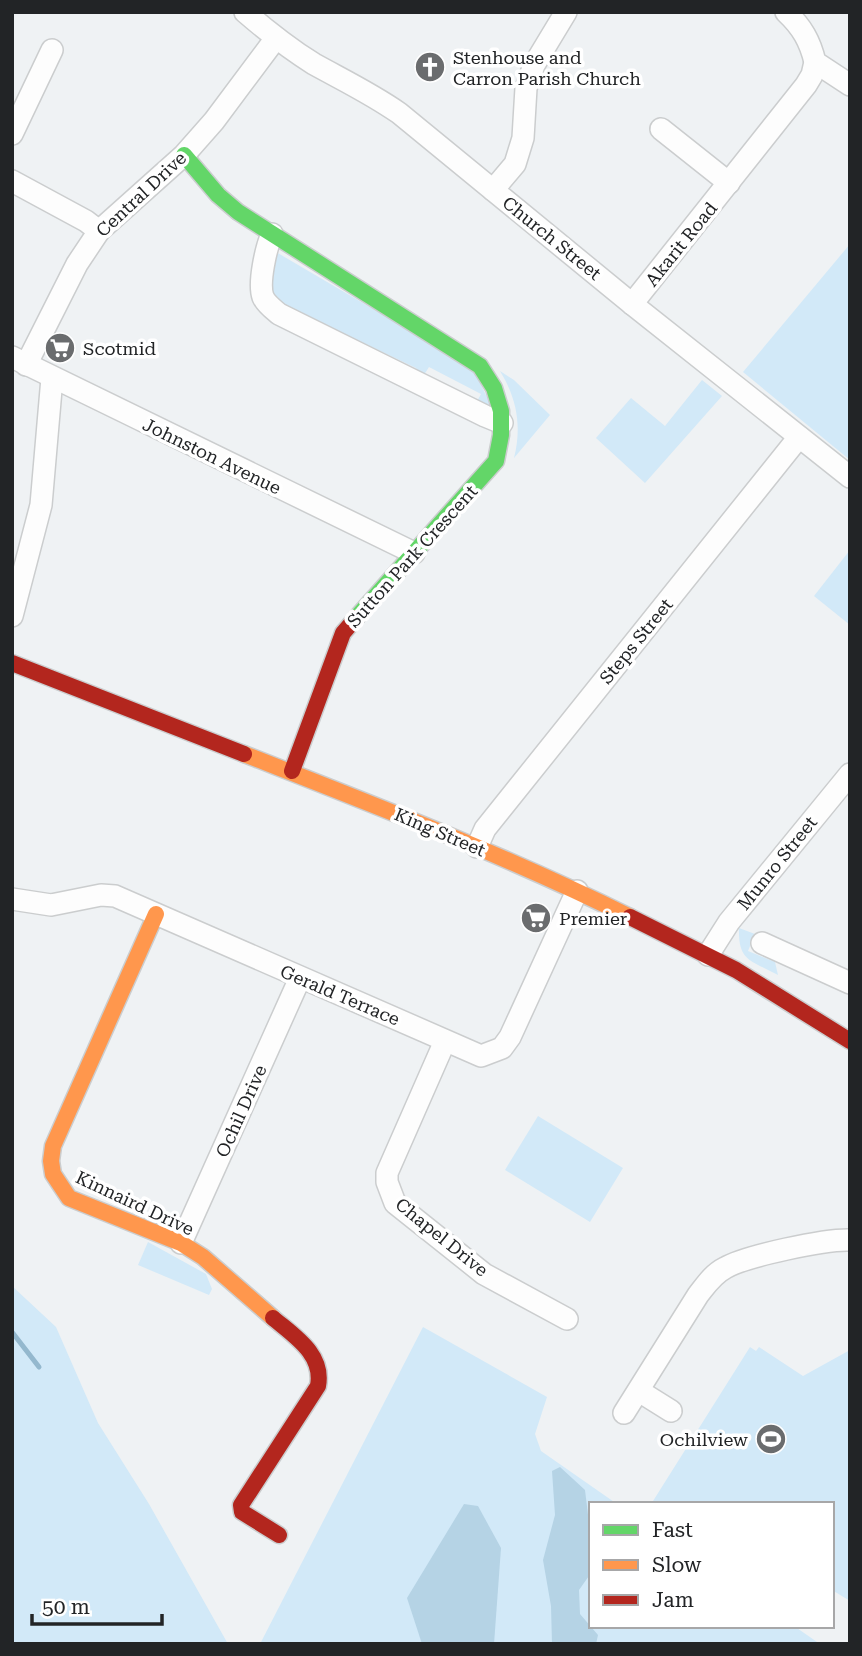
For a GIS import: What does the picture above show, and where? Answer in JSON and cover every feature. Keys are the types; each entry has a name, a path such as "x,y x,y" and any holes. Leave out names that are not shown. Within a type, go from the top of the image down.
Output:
{"street":[{"name":"Church Street","path":"245,12 276,38 314,63 375,96 399,113 632,304 850,477"},
{"path":"493,190 515,164 523,138 526,88 534,65 566,12"},
{"path":"786,12 800,25 811,45 814,62 850,85"},
{"name":"Central Drive","path":"19,361 99,231 184,155 214,121 276,38"},
{"path":"12,134 52,50"},
{"name":"Akarit Road","path":"632,304 806,85 812,75 814,62"},
{"path":"662,129 729,183"},
{"name":"Sutton Park Crescent","path":"184,155 218,195 238,212 480,366 492,381 498,395 502,440 496,461 343,633 292,771"},
{"path":"12,180 99,231"},
{"path":"272,234 266,249 262,291 264,299 279,314 502,423"},
{"name":"Johnston Avenue","path":"19,361 414,552"},
{"path":"12,616 41,505 52,378"},
{"name":"Steps Street","path":"477,847 485,829 799,437"},
{"name":"King Street","path":"12,663 292,771 577,891 708,955 765,987 850,1041"},
{"name":"Munro Street","path":"708,955 729,922 850,774"},
{"name":"Gerald Terrace","path":"12,899 51,905 108,895 481,1056 502,1048 510,1037 577,891"},
{"name":"Kinnaird Drive","path":"156,914 53,1146 50,1160 52,1173 58,1187 69,1198 181,1243 202,1257 309,1348 319,1364 318,1386 241,1505 242,1512 279,1535"},
{"path":"762,943 850,984"},
{"name":"Ochil Drive","path":"181,1243 300,978"},
{"name":"Chapel Drive","path":"445,1041 387,1173 390,1194 395,1203 484,1274 567,1319"},
{"path":"624,1413 698,1295 712,1278 725,1268 812,1244 850,1240"},
{"path":"639,1391 671,1411"}],"shaded area":[{"path":"850,244 850,460 743,372"},
{"path":"276,252 472,367 493,409 475,405 481,394 429,367 422,378 416,368 273,300 270,262"},
{"path":"500,371 514,380 550,415 514,458 518,424 514,402"},
{"path":"702,380 722,396 645,483 596,438 631,398 665,426"},
{"path":"850,550 850,625 814,596"},
{"path":"739,928 755,934 748,951 775,962 778,975 748,959 741,948"},
{"path":"538,1116 623,1168 590,1222 505,1170"},
{"path":"148,1242 206,1274 212,1289 209,1295 138,1265"},
{"path":"12,1286 56,1327 98,1423 149,1504 228,1644 12,1644"},
{"path":"423,1327 547,1397 535,1434 541,1451 614,1502 589,1502 589,1628 797,1628 820,1644 260,1644"},
{"name":"Ochilview","path":"750,1347 756,1351 759,1347 803,1376 850,1350 850,1601 834,1591 834,1502 653,1501"},
{"path":"560,1467 585,1490 589,1523 589,1576 579,1590 580,1614 589,1628 598,1635 596,1644 552,1644 551,1606 543,1560 555,1515 552,1471"},
{"path":"464,1504 478,1506 501,1548 494,1644 422,1644 407,1598"}],"waterway":[{"path":"12,1332 39,1367"}],"traffic: fast":[{"path":"184,155 218,195 238,212 480,366 494,388 501,411 501,435 496,461 356,618"}],"traffic: slow":[{"path":"244,754 487,852 630,917"},
{"path":"156,914 53,1146 53,1174 69,1198 181,1243 203,1257 273,1318"}],"traffic: jam":[{"path":"292,771 343,633 356,618"},
{"path":"12,663 244,754"},
{"path":"630,917 736,970 850,1041"},
{"path":"273,1318 306,1347 319,1375 318,1386 241,1505 242,1512 279,1535"}],"place":[{"name":"Stenhouse and Carron Parish Church","path":"430,67"},
{"name":"Scotmid","path":"60,348"},
{"name":"Premier","path":"536,918"},
{"name":"Ochilview","path":"771,1439"}]}
